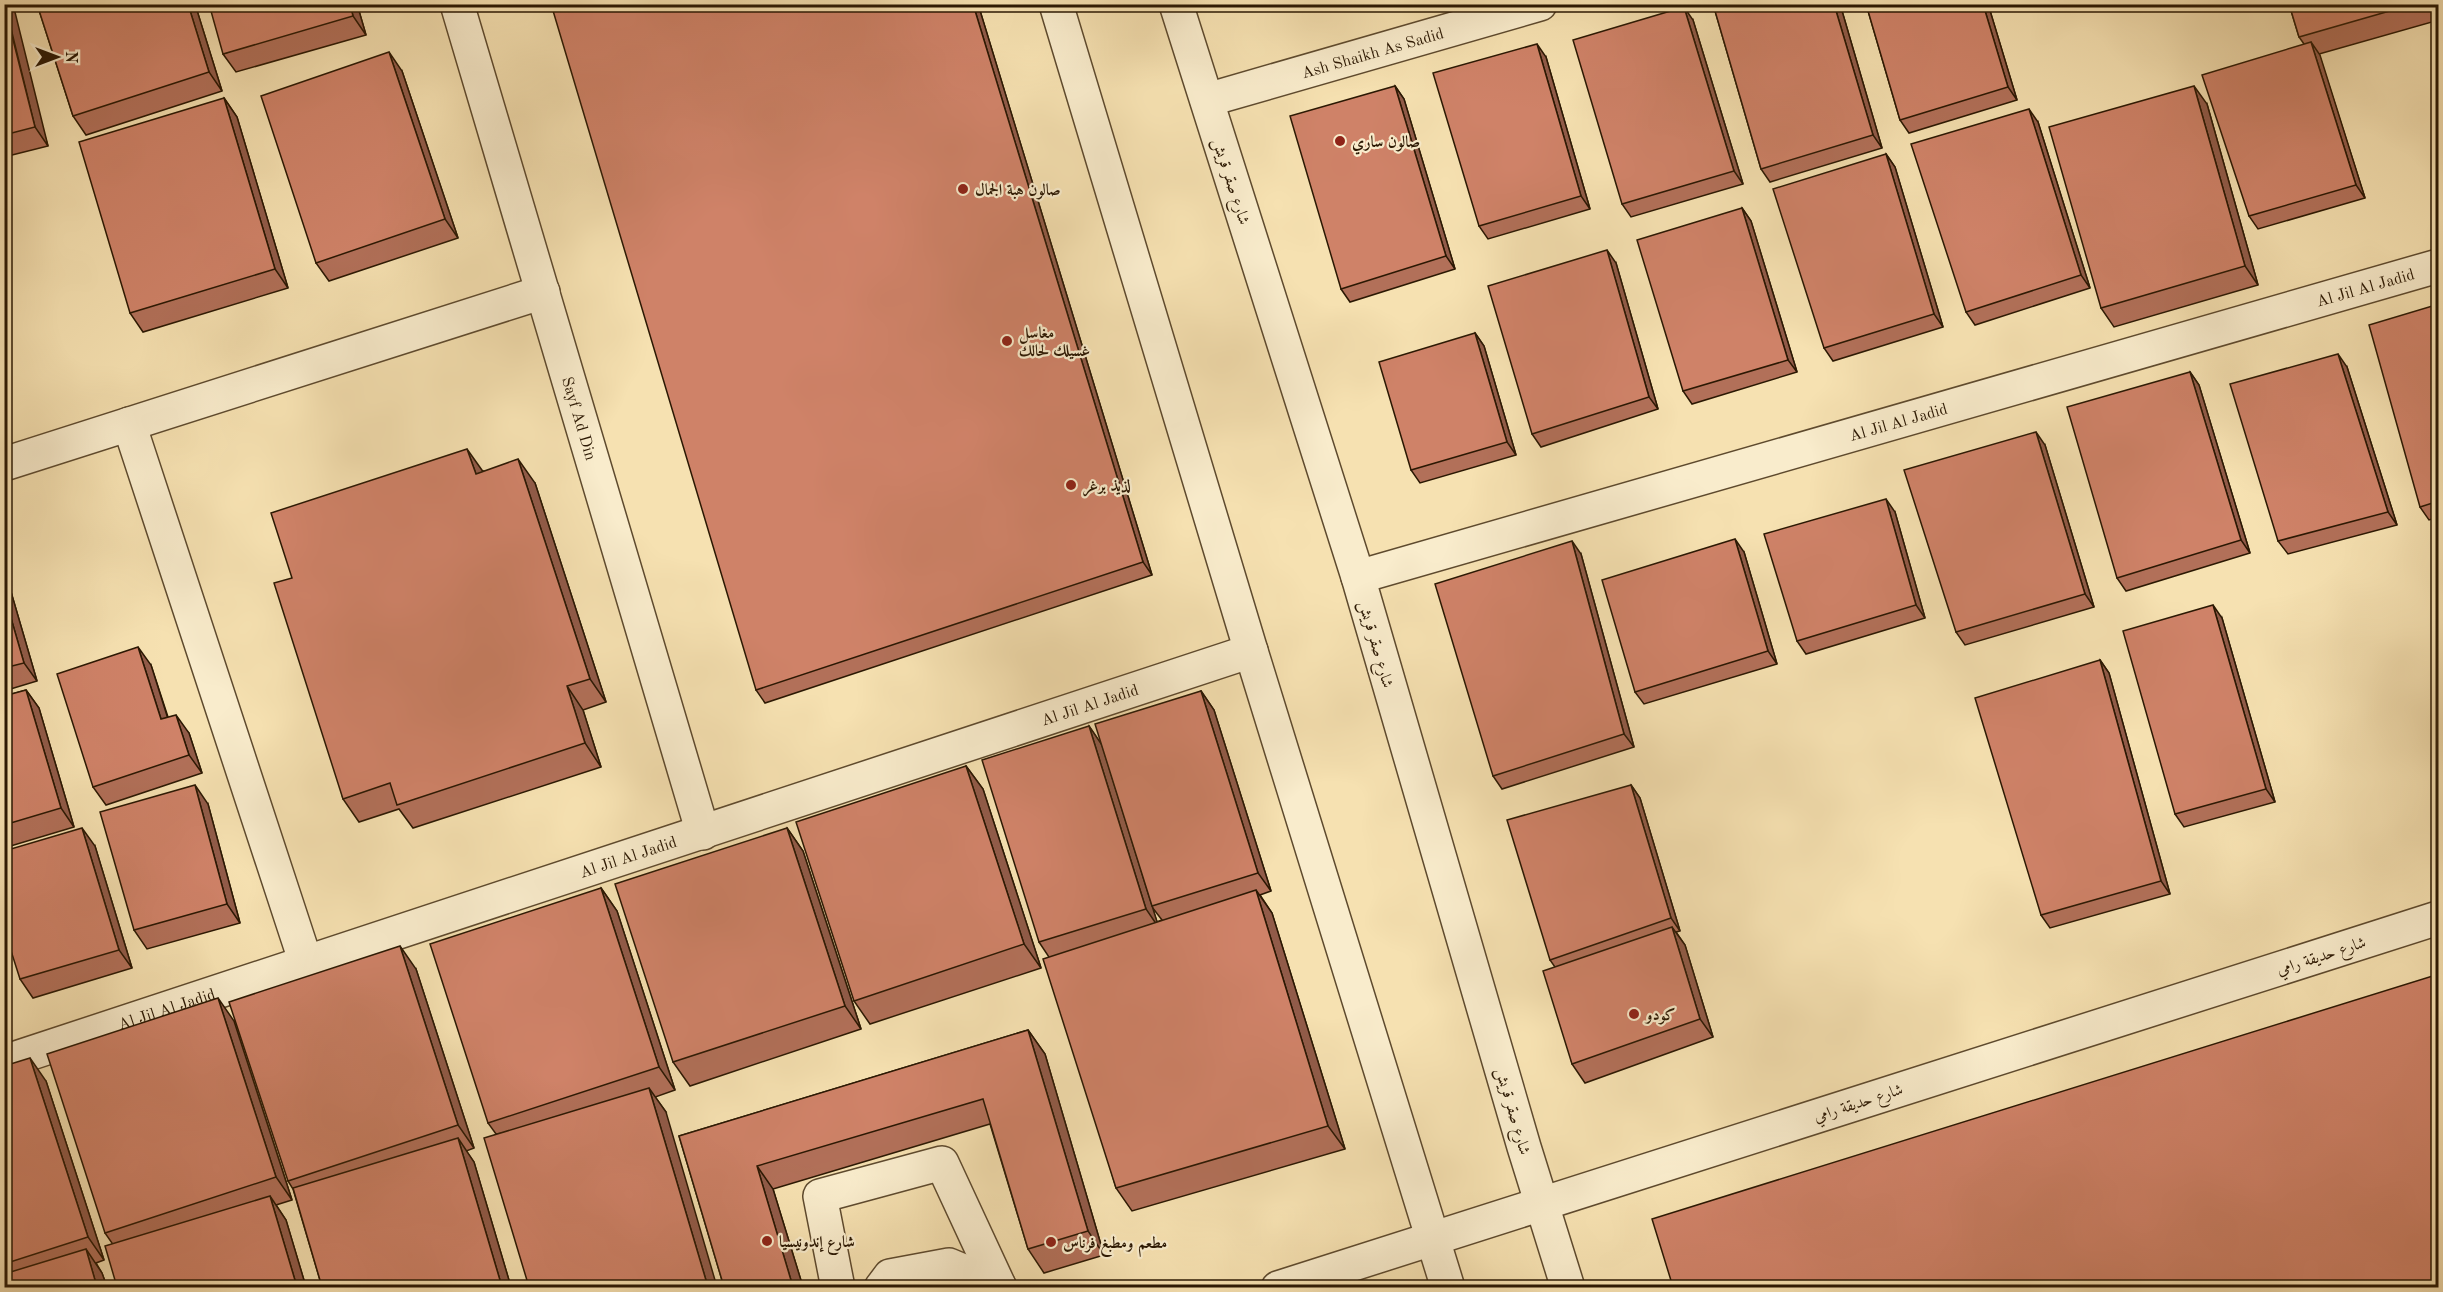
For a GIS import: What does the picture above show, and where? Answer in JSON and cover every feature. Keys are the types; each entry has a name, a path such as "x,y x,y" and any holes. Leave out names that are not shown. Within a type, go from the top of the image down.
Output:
{"street":[{"name":"Sayf Ad Din","path":"457,4 703,833"},
{"path":"1056,4 1251,651 1448,1287"},
{"name":"شارع صقر قريش","path":"1176,4 1358,577 1568,1287"},
{"name":"Ash Shaikh As Sadid","path":"1207,100 1540,4"},
{"name":"Al Jil Al Jadid","path":"1358,577 2439,266"},
{"path":"4,464 543,292"},
{"path":"129,424 306,963"},
{"name":"Al Jil Al Jadid","path":"4,1062 1251,651"},
{"name":"شارع حديقة رامي","path":"1278,1287 2439,918"},
{"path":"838,1287 820,1196 942,1163 999,1287"},
{"path":"881,1287 890,1276 949,1265 999,1287"}],"building":[{"path":"4,4 35,127 4,135"},
{"path":"37,4 188,4 209,72 73,116"},
{"path":"209,4 350,4 353,16 223,54"},
{"path":"551,4 973,4 1143,562 756,690"},
{"path":"1713,4 1834,4 1873,135 1761,169"},
{"path":"1866,4 1983,4 2008,87 1900,120"},
{"path":"2289,4 2414,4 2299,37"},
{"path":"1684,7 1734,171 1622,204 1573,40"},
{"path":"2311,42 2356,185 2249,216 2202,75"},
{"path":"1537,44 1581,196 1479,226 1433,73"},
{"path":"389,52 445,219 316,263 261,96"},
{"path":"1395,86 1446,256 1341,289 1290,116"},
{"path":"2194,86 2245,266 2101,308 2049,127"},
{"path":"224,98 275,269 130,313 79,142"},
{"path":"2029,109 2081,275 1966,312 1911,144"},
{"path":"1886,154 1934,314 1824,348 1773,189"},
{"path":"1742,208 1788,360 1683,391 1637,240"},
{"path":"1607,250 1649,397 1532,434 1488,286"},
{"path":"2439,304 2439,501 2420,507 2369,325"},
{"path":"1475,333 1507,442 1411,470 1379,362"},
{"path":"2338,354 2388,512 2278,541 2230,384"},
{"path":"2190,372 2241,540 2117,578 2067,407"},
{"path":"2036,432 2085,594 1956,632 1904,470"},
{"path":"467,449 476,474 518,459 590,679 567,686 585,743 397,805 390,783 343,799 274,583 292,578 271,513"},
{"path":"1886,499 1916,605 1797,641 1764,534"},
{"path":"1735,539 1768,651 1635,692 1602,580"},
{"path":"1572,541 1624,734 1493,776 1435,584"},
{"path":"4,594 24,663 4,668"},
{"path":"2213,605 2266,789 2175,814 2123,631"},
{"path":"138,647 161,719 176,715 189,755 93,787 57,674"},
{"path":"2100,660 2161,881 2041,915 1975,698"},
{"path":"26,690 61,808 4,825 4,696"},
{"path":"1201,691 1258,873 1152,906 1095,724"},
{"path":"1089,726 1146,909 1039,942 982,760"},
{"path":"966,766 1024,944 854,1001 796,822"},
{"path":"195,785 227,904 134,930 100,812"},
{"path":"1631,785 1671,918 1550,960 1507,820"},
{"path":"82,828 119,950 20,979 4,929 4,851"},
{"path":"787,828 845,1006 673,1062 615,884"},
{"path":"601,888 659,1067 488,1123 430,944"},
{"path":"1256,890 1328,1126 1116,1188 1043,959"},
{"name":"كودو","path":"1672,927 1700,1019 1572,1064 1543,971"},
{"path":"400,946 458,1125 288,1181 229,1002"},
{"path":"2439,974 2439,1287 1673,1287 1652,1219"},
{"path":"218,998 276,1177 105,1233 47,1054"},
{"path":"1028,1030 1088,1231 1028,1249 983,1099 757,1166 793,1287 724,1287 679,1136"},
{"path":"30,1058 88,1237 4,1264 4,1066"},
{"path":"649,1088 708,1287 529,1287 484,1138"},
{"path":"458,1138 502,1287 322,1287 293,1188"},
{"path":"270,1196 297,1287 117,1287 105,1246"},
{"path":"86,1249 97,1287 4,1287 4,1274"}],"place":[{"name":"صالون ساري","path":"1340,141"},
{"name":"صالون هبة الجمال","path":"963,189"},
{"name":"مغاسل غسيلك لحالك","path":"1007,341"},
{"name":"لذيذ برغر","path":"1071,485"},
{"name":"كودو","path":"1634,1014"},
{"name":"شارع إندونيسيا","path":"767,1241"},
{"name":"مطعم ومطبغ فرناس","path":"1051,1242"}]}
